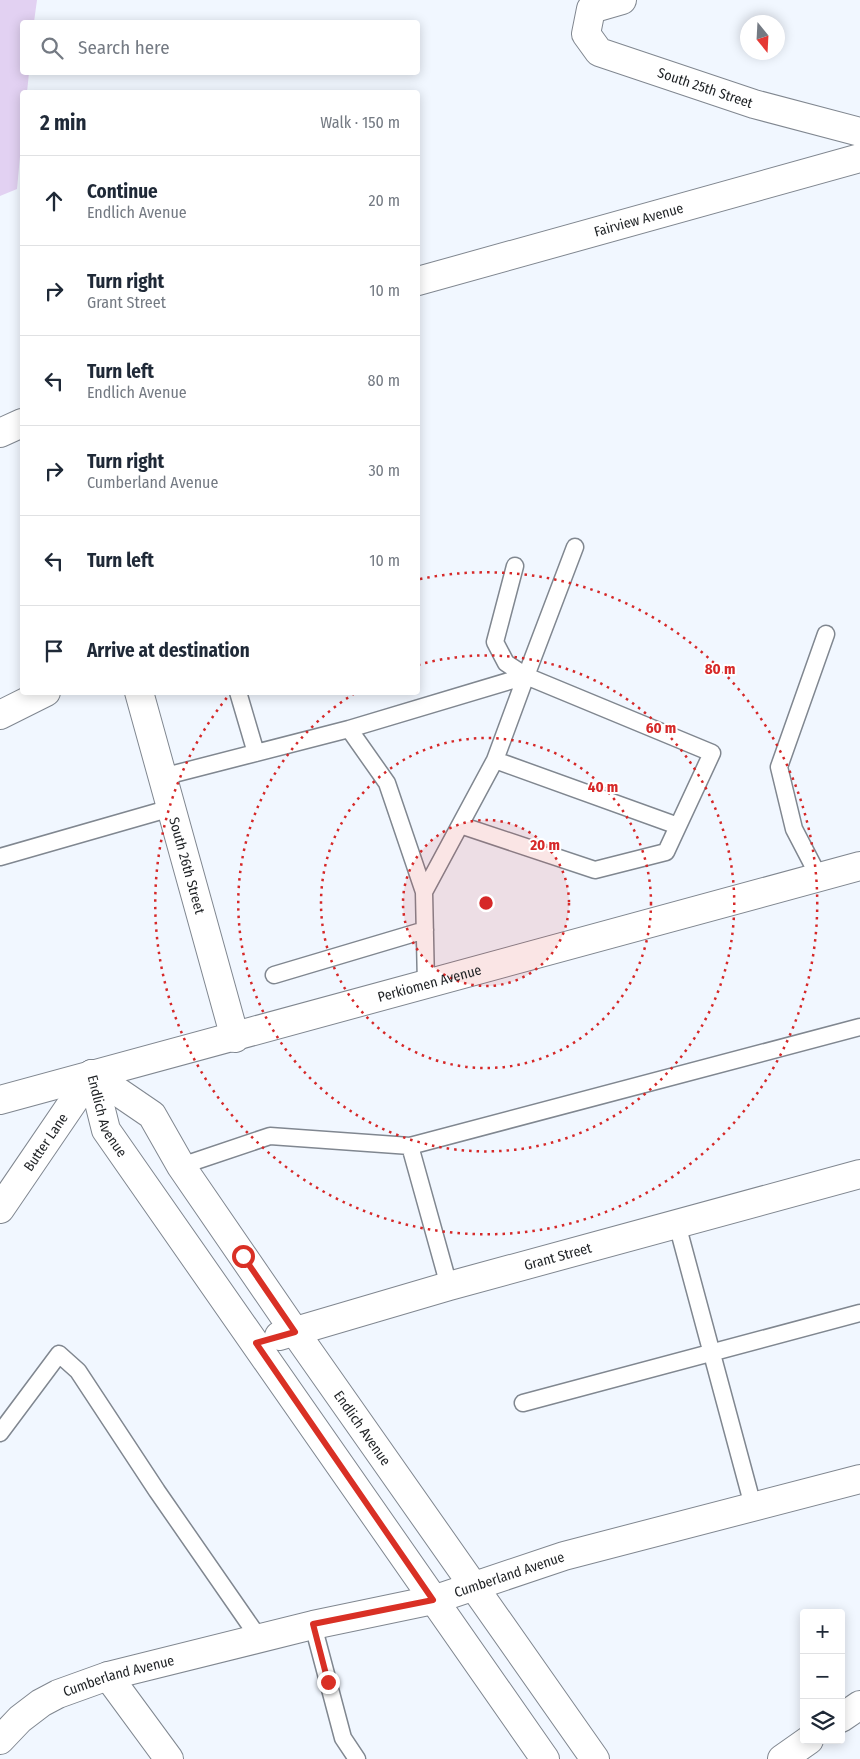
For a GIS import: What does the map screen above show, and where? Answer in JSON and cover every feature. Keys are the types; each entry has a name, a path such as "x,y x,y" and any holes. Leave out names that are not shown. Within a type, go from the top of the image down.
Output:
{"street":[{"name":"South 25th Street","path":"622,0 591,9 586,34 599,52 754,104 860,132"},
{"name":"Fairview Avenue","path":"420,280 860,158"},
{"path":"0,433 20,424"},
{"path":"0,715 40,695"},
{"name":"South 26th Street","path":"140,695 235,1038"},
{"name":"Perkiomen Avenue","path":"0,1100 92,1074 235,1038 860,866"},
{"name":"Endlich Avenue","path":"92,1074 152,1115 181,1166 295,1332 596,1759"},
{"name":"Endlich Avenue","path":"92,1074 106,1130 545,1759"},
{"name":"Butter Lane","path":"0,1209 92,1074"},
{"name":"Grant Street","path":"256,1343 449,1286 860,1174"},
{"name":"Cumberland Avenue","path":"0,1740 20,1719 41,1703 58,1694 108,1676 313,1624 433,1600 564,1556 860,1479"},
{"path":"108,1676 169,1759"},
{"path":"845,1715 860,1705"},
{"path":"782,1759 803,1744"}],"lane":[{"path":"424,892 495,760 575,547"},
{"path":"460,825 528,846 595,870 666,852 712,753 526,676 506,663 495,642 515,566"},
{"path":"819,877 794,829 779,767 826,634"},
{"path":"162,777 349,729 526,676"},
{"path":"239,695 256,753"},
{"path":"349,729 387,783 424,892 426,985"},
{"path":"495,760 678,826"},
{"path":"0,857 171,808"},
{"path":"274,975 425,930"},
{"path":"181,1166 270,1136 410,1146 860,1027"},
{"path":"410,1146 449,1286"},
{"path":"677,1224 710,1353 753,1506"},
{"path":"523,1403 860,1313"},
{"path":"0,1433 59,1354 78,1371 157,1491 259,1638"},
{"path":"313,1624 342,1738 357,1759"}],"shaded area":[{"path":"0,0 37,0 34,20 20,20 20,75 29,75 27,90 20,90 20,157 17,189 0,196"}],"route":[{"path":"243,1256 295,1332 256,1343 433,1600 313,1624 328,1682"}]}
